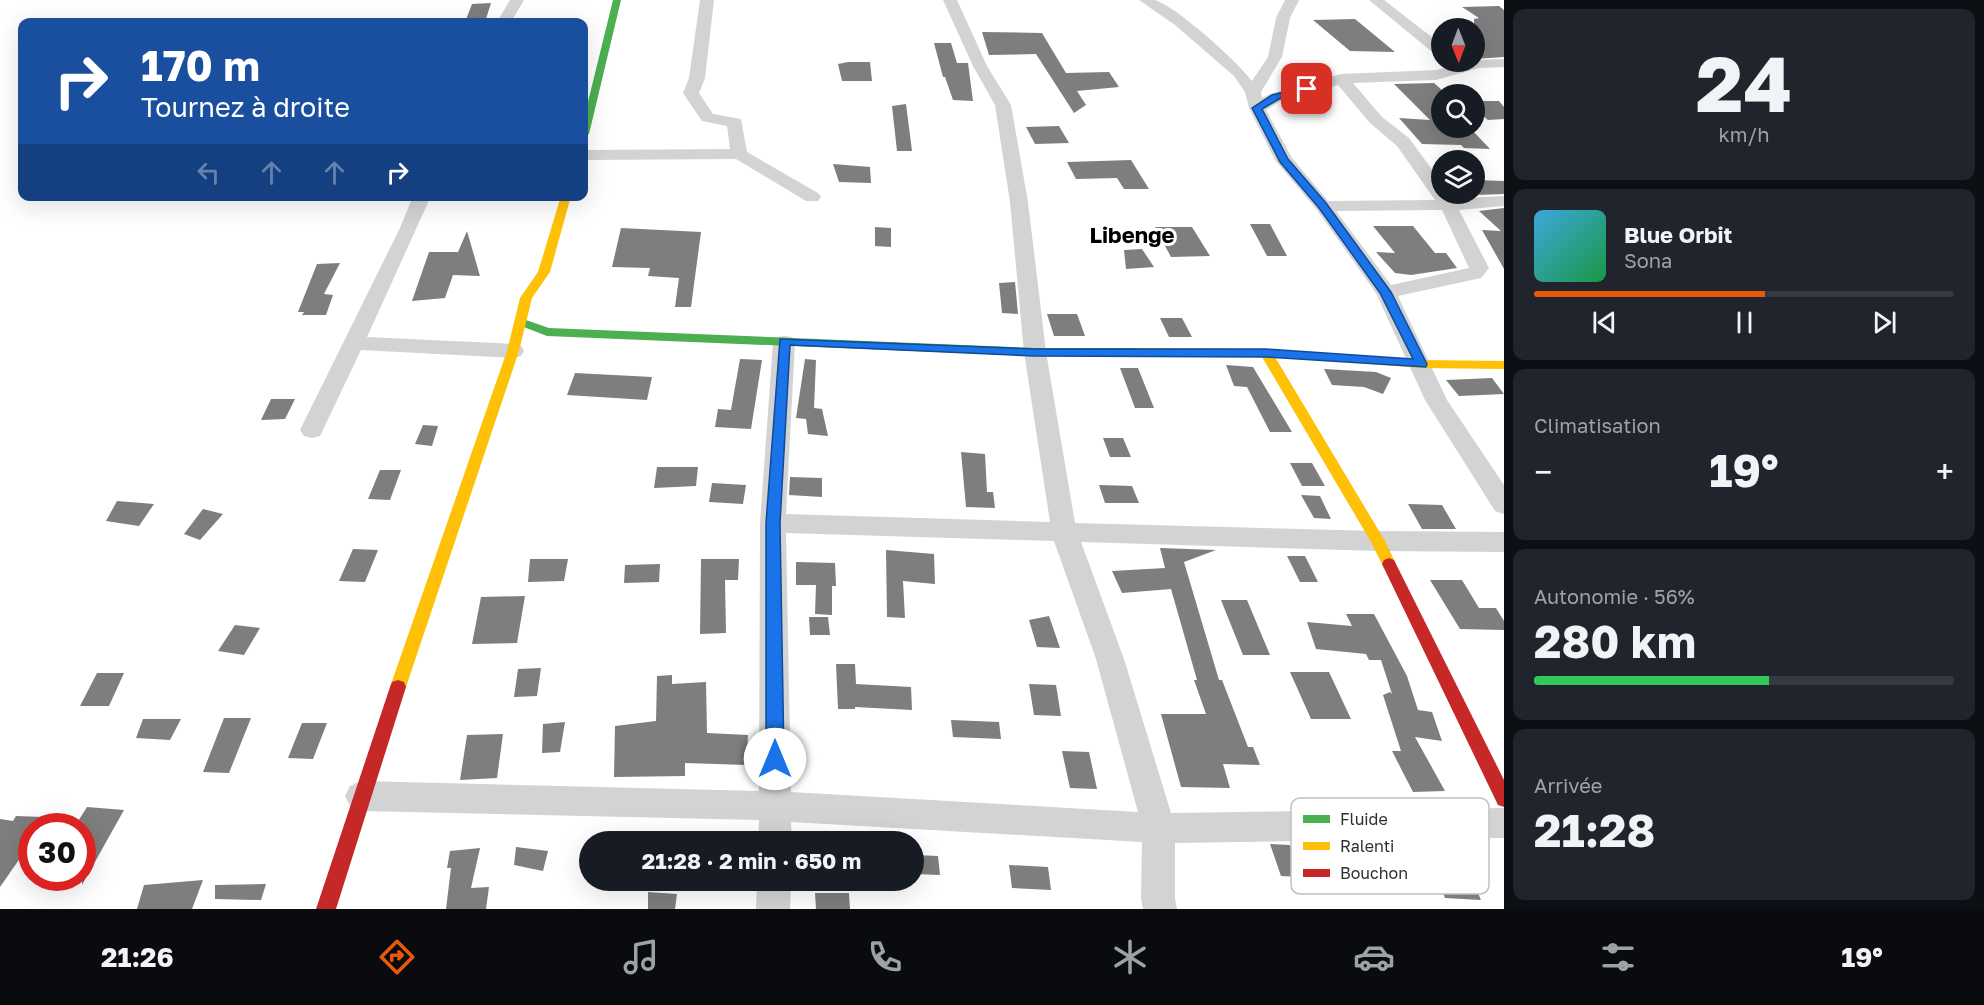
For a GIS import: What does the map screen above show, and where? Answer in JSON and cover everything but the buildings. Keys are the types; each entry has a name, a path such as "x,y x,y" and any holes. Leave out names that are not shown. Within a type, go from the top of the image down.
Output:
{"street":[{"path":"506,18 517,0"},
{"path":"588,118 617,0"},
{"path":"707,0 697,78 691,93 708,118 735,122 739,154"},
{"path":"950,0 980,66 1003,105 1019,202 1035,352 1064,532 1110,659 1159,828 1158,899 1160,909"},
{"path":"1146,0 1180,22 1239,73 1255,100 1284,160 1323,206 1386,292 1436,400 1504,505"},
{"path":"1255,100 1275,57 1283,18 1292,0"},
{"path":"1376,0 1431,44"},
{"path":"1485,64 1504,63"},
{"path":"1255,100 1276,97 1341,79 1436,75 1442,72"},
{"path":"1341,79 1376,120 1403,142 1448,205 1479,268 1474,274 1386,292"},
{"path":"588,155 739,154 812,197"},
{"path":"312,430 420,201"},
{"path":"326,909 361,796 513,351 526,298 544,272 565,201"},
{"path":"1323,206 1448,205 1504,201"},
{"path":"520,322 547,332 1035,352 1266,353 1421,364 1504,364"},
{"path":"775,831 773,523 784,342"},
{"path":"354,343 513,351"},
{"path":"1266,353 1378,541 1504,799"},
{"path":"773,523 1378,541 1504,542"},
{"path":"361,796 776,806 1159,828 1291,826"},
{"path":"1489,822 1504,822"},
{"path":"773,909 774,891"}],"traffic: fast":[{"path":"588,118 617,0"},
{"path":"520,322 547,332 1035,352 1136,352"}],"traffic: slow":[{"path":"398,687 513,351 526,298 544,272 565,201"},
{"path":"1136,352 1266,353 1421,364 1504,365"},
{"path":"1266,353 1378,541 1389,564"}],"traffic: jam":[{"path":"1389,564 1504,799"},
{"path":"326,909 398,687"}],"district":[{"name":"Libenge","path":"1132,234"}],"route":[{"path":"775,759 773,523 784,342 1035,352 1266,353 1421,364 1386,292 1323,206 1284,160 1257,108 1276,97 1307,89"}]}
